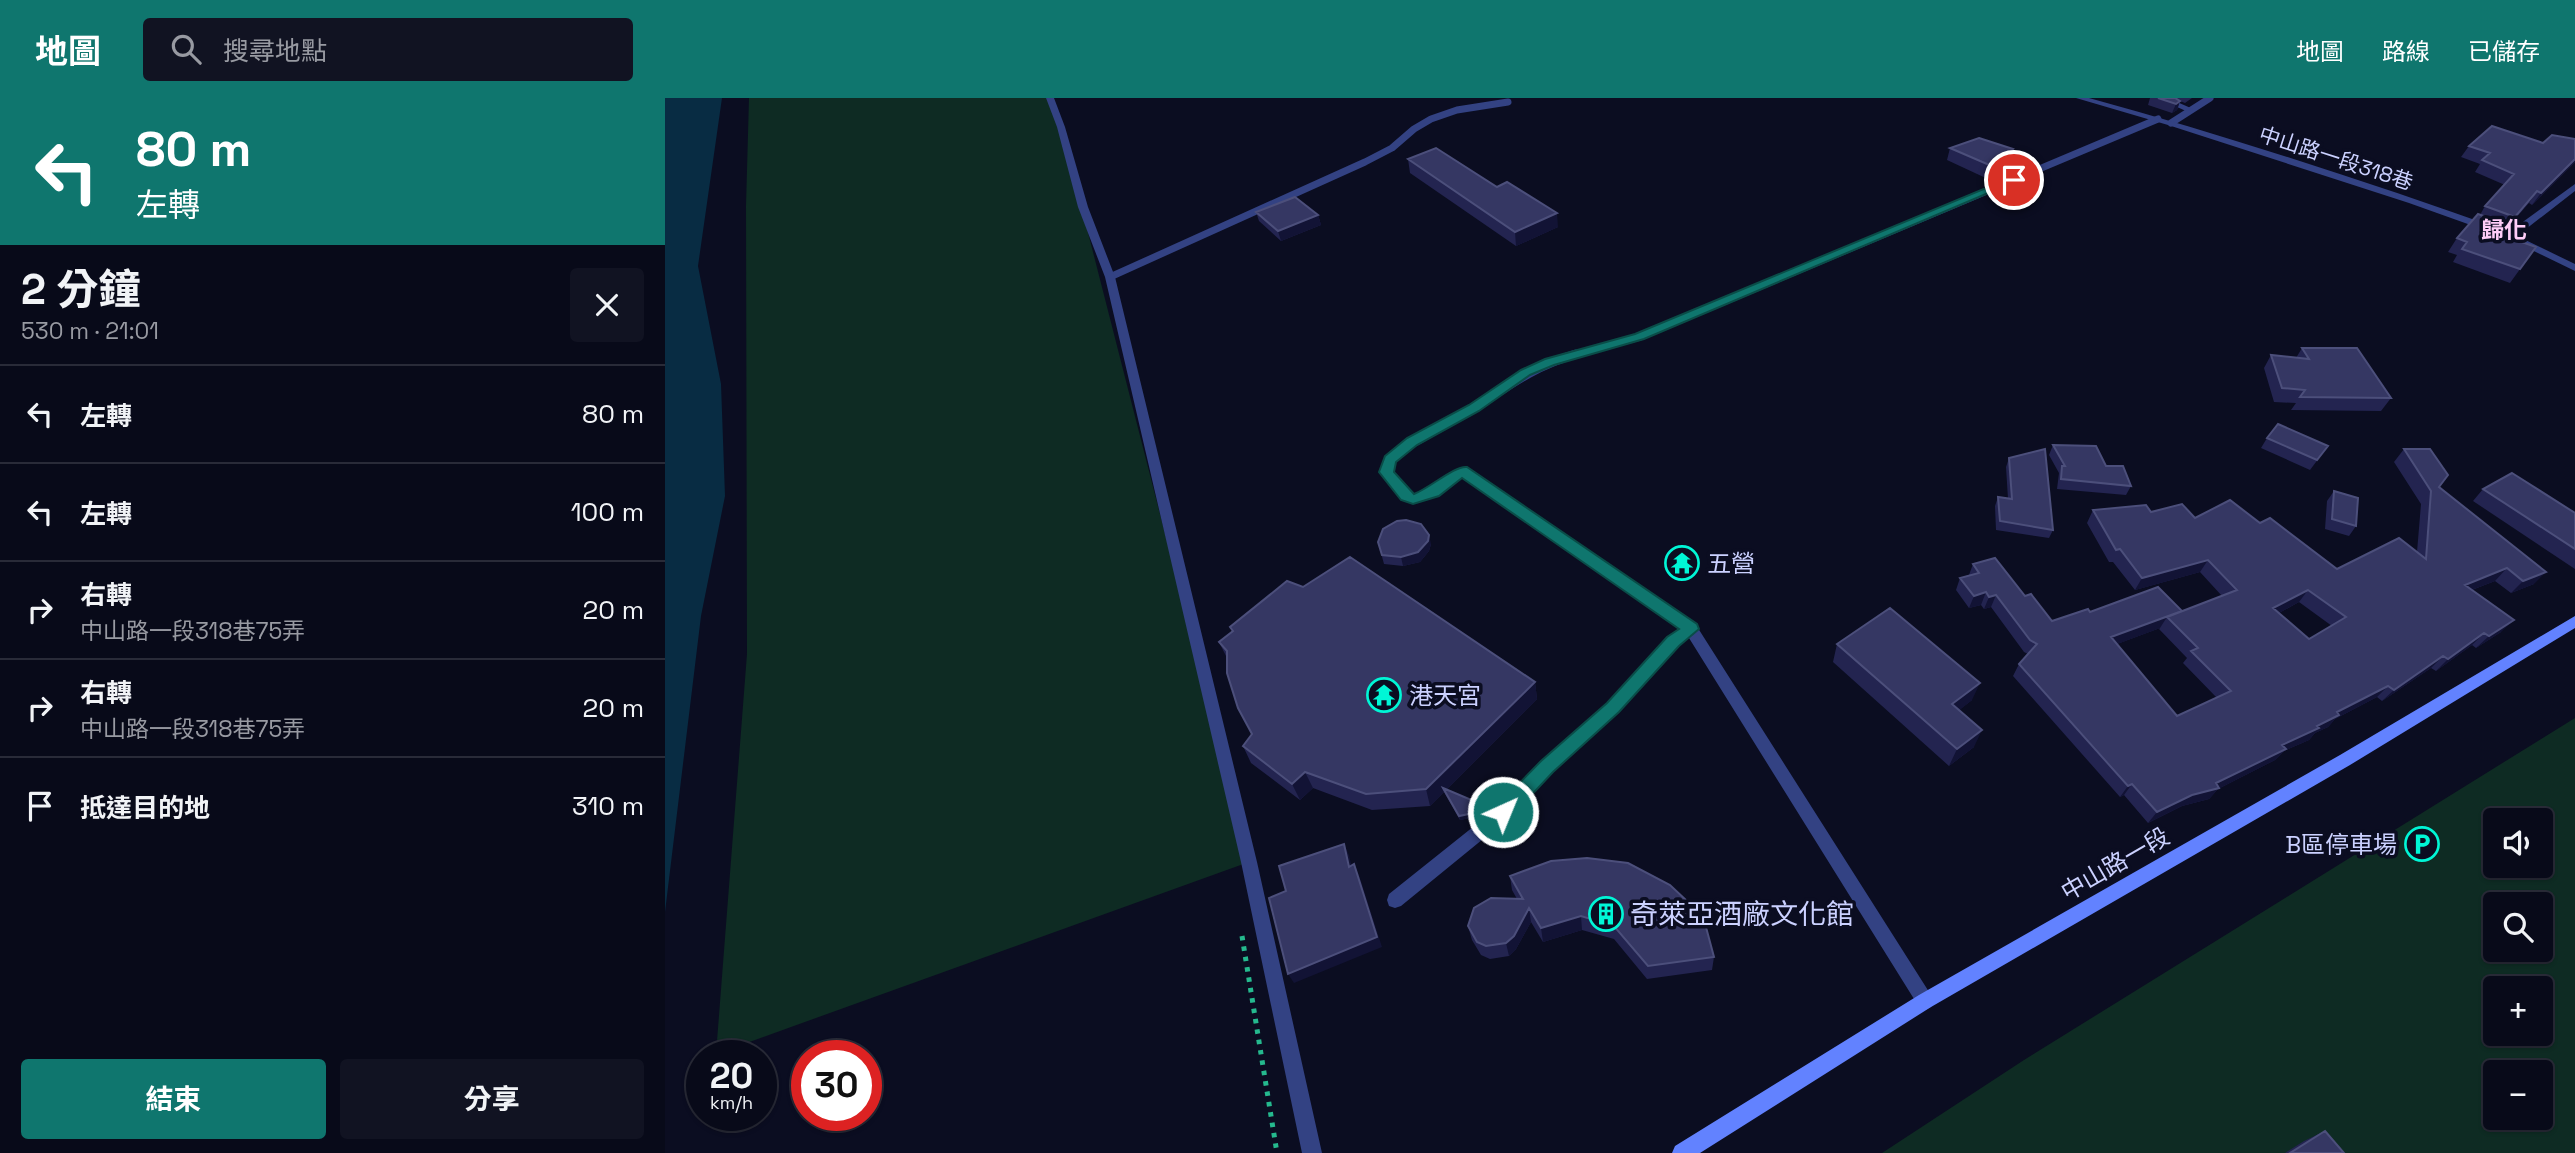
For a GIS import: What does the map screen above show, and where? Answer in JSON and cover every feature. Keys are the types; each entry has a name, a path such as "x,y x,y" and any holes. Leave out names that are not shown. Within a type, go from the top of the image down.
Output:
{"street":[{"path":"1050,98 1061,127 1083,207 1110,277 1249,862 1312,1153"},
{"name":"中山路一段318巷","path":"2080,98 2171,123 2412,201 2510,236 2575,268"},
{"path":"2161,98 2189,108"},
{"path":"2510,236 2575,187"},
{"path":"1403,492 1413,499 1424,497 1462,471 1691,629 1925,1001"},
{"name":"中山路一段","path":"1682,1153 1925,1001 2345,760 2575,621"},
{"path":"1395,900 1503,812 1547,766 1613,708 1673,641 1691,629"}],"lane":[{"path":"2171,123 2189,108 2210,98"},
{"path":"1110,277 1354,167 1392,148 1414,129 1431,119 1457,110 1507,102"},
{"path":"1403,492 1387,472 1389,460 1412,442 1474,408 1526,373 1549,362 1640,337 2158,119"}],"green space":[{"path":"749,98 1047,98 1061,127 1249,862 755,1040 717,1040 747,654 746,206"},
{"path":"2575,718 2575,1153 1882,1153 2024,1060"}],"water":[{"path":"665,98 722,98 698,266 721,384 725,496 701,616 665,912"}],"building":[{"path":"2158,98 2175,98 2180,101 2176,104"},
{"path":"2492,126 2543,143 2552,135 2575,139 2575,159 2541,193 2537,191 2515,217 2485,206 2514,174 2482,160 2490,153 2469,146"},
{"path":"1979,138 2013,149 1994,167 1950,148"},
{"path":"1436,148 1497,187 1507,182 1557,213 1515,232 1408,159"},
{"path":"1295,197 1318,215 1278,231 1256,212"},
{"path":"2478,214 2506,224 2496,233 2536,247 2520,269 2462,249 2467,242 2457,238"},
{"path":"2302,348 2357,348 2391,398 2300,397 2305,390 2282,388 2271,355 2309,359"},
{"path":"2278,424 2328,446 2317,460 2267,438"},
{"path":"2053,445 2096,446 2106,466 2123,466 2131,486 2061,479 2062,466 2065,466"},
{"path":"2045,449 2053,530 2000,521 1998,497 2012,499 2009,458"},
{"path":"2404,449 2430,449 2448,475 2439,487 2546,572 2523,581 2507,568 2465,585 2514,620 2489,636 2484,633 2448,659 2443,656 2394,690 2388,686 2337,712 2339,715 2317,726 2319,728 2282,745 2286,749 2216,783 2219,788 2192,795 2157,812 2132,784 2128,786 2019,664 2037,644 2030,640 1996,595 1989,597 1986,592 1974,596 1960,578 1979,573 1973,564 1995,558 2025,596 2031,594 2052,621 2088,609 2090,612 2158,587 2182,611 2111,637 2177,716 2231,691 2191,651 2198,648 2167,617 2237,590 2208,560 2142,578 2120,549 2116,550 2093,510 2146,505 2151,512 2182,504 2195,518 2230,500 2260,523 2270,518 2337,569 2399,538 2426,559 2431,491","holes":["2308,590 2346,617 2309,639 2273,608"]},
{"path":"2512,473 2575,513 2575,549 2483,489"},
{"path":"2334,491 2358,498 2356,526 2332,519"},
{"path":"1406,520 1421,524 1429,535 1428,541 1418,552 1401,557 1382,555 1378,542 1383,529 1397,521"},
{"name":"港天宮","path":"1350,557 1535,682 1426,789 1366,794 1305,772 1292,784 1243,746 1252,734 1238,708 1227,673 1227,651 1219,642 1233,631 1230,627 1287,581 1303,587"},
{"path":"1890,608 1980,683 1952,704 1982,730 1957,749 1837,644"},
{"path":"1443,788 1488,807 1483,811 1459,816"},
{"path":"1344,844 1349,867 1354,864 1377,937 1288,974 1269,898 1286,891 1279,866"},
{"name":"奇萊亞酒廠文化館","path":"1587,858 1628,863 1670,885 1703,916 1714,957 1648,966 1614,926 1581,916 1541,928 1529,908 1514,936 1506,943 1486,946 1477,942 1468,926 1474,908 1491,898 1523,899 1510,876 1551,861"},
{"path":"2325,1131 2344,1153 2290,1153"}],"place":[{"name":"五營","path":"1682,563"},
{"name":"港天宮","path":"1384,695"},
{"name":"B區停車場","path":"2422,844"},
{"name":"奇萊亞酒廠文化館","path":"1606,914"}],"district":[{"name":"歸化","path":"2504,230"}],"route":[{"path":"1503,812 1547,766 1613,708 1673,641 1691,629 1462,471 1434,492 1413,499 1406,496 1387,472 1389,460 1412,442 1549,362 1640,337 2014,180"}]}
